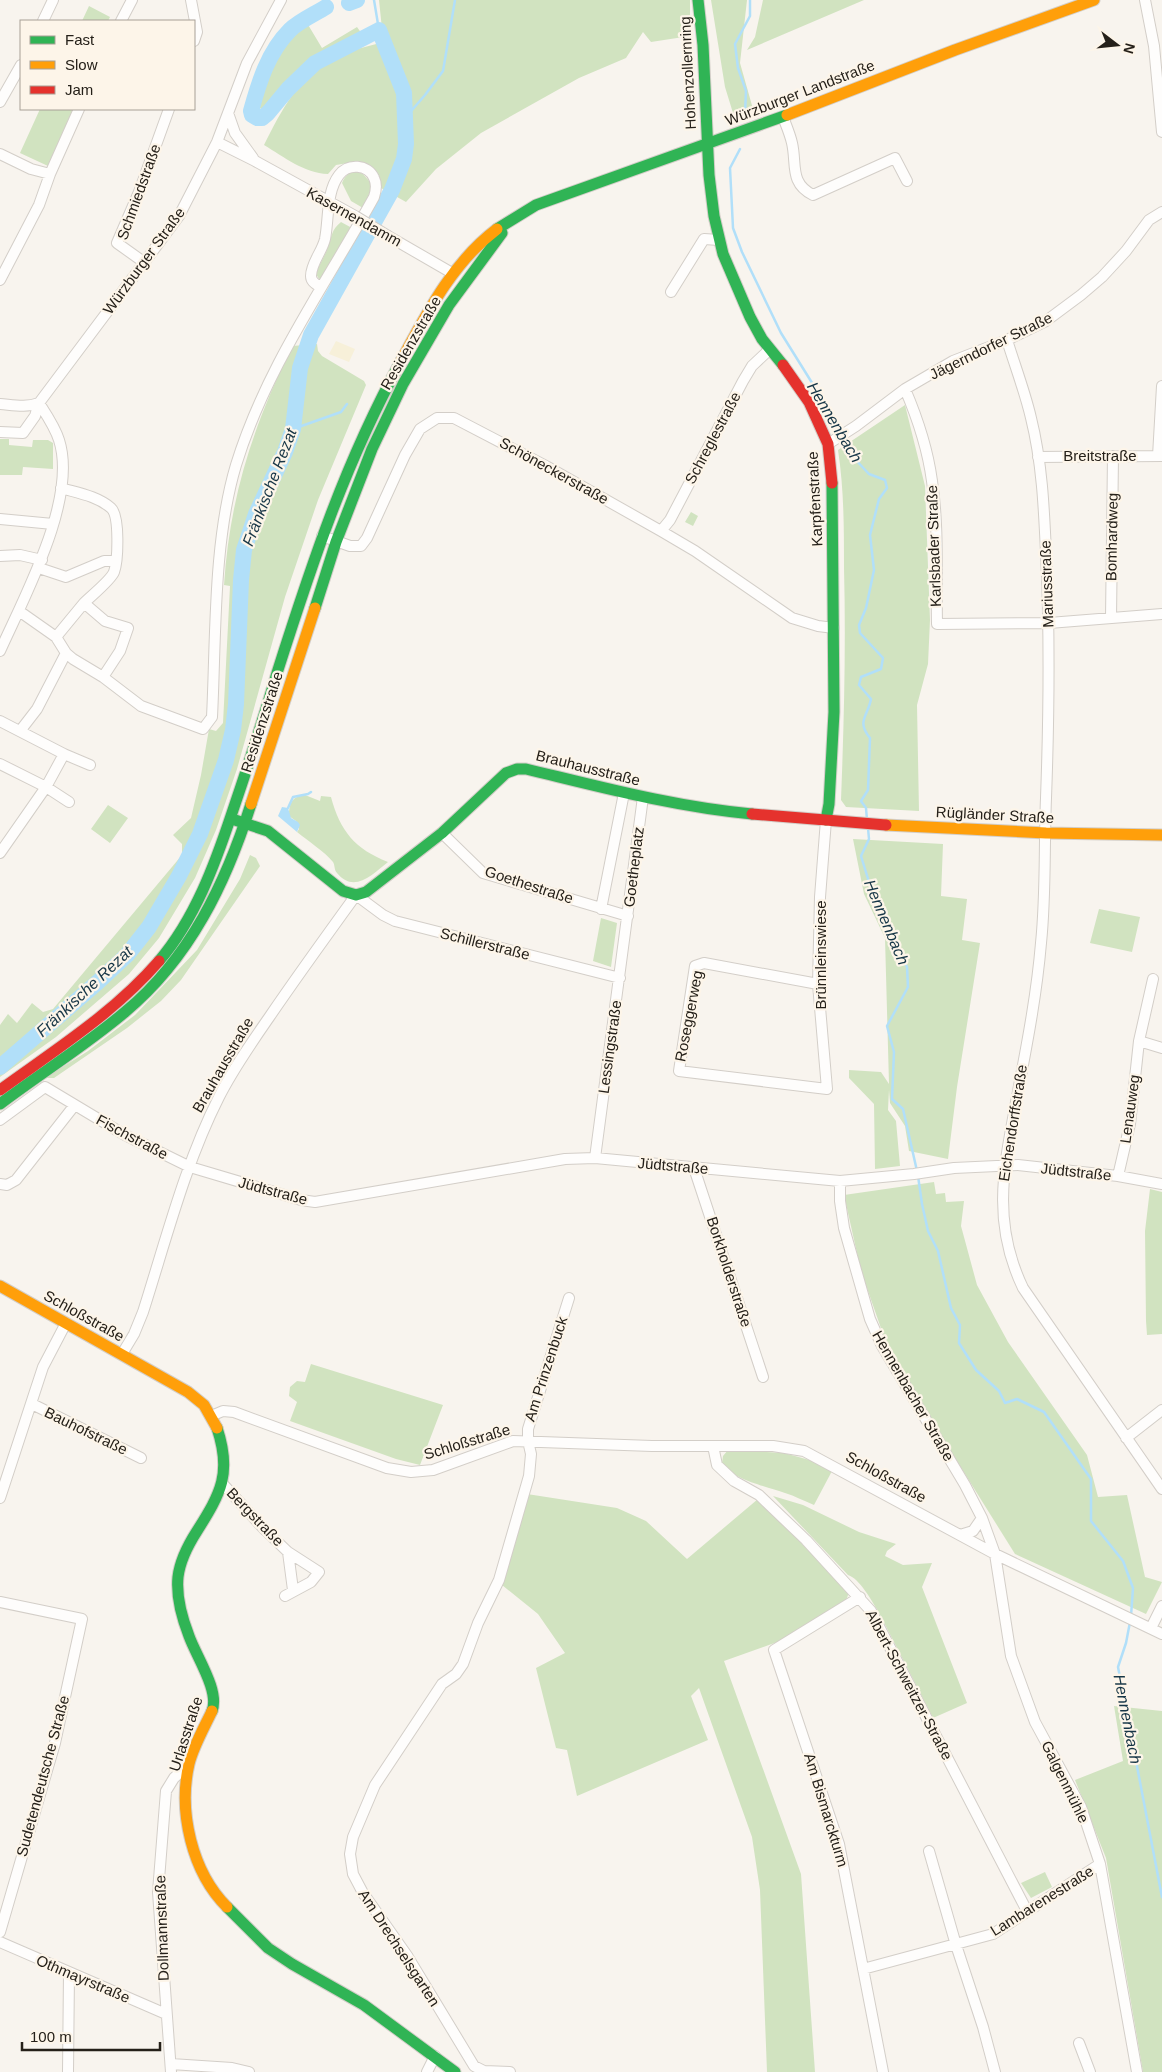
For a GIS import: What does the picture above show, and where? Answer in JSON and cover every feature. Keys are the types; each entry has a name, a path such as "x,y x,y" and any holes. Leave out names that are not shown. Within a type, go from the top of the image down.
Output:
{"main road":[{"name":"Hohenzollernring","path":"698,0 704,56 706,144"},
{"name":"Würzburger Landstraße","path":"452,274 480,242 502,223 518,216 536,204 783,117 955,50 1094,0"},
{"name":"Karpfenstraße","path":"706,144 712,201 719,240 730,273 750,317 770,349 792,376 809,402 828,444 832,484 834,712 829,804 826,820"},
{"name":"Würzburger Landstraße","path":"465,283 495,241 518,216"},
{"path":"452,274 465,283"},
{"name":"Residenzstraße","path":"0,1090 117,1003 138,984 165,954 186,922 205,886 231,819 322,536 361,440 387,384 452,274"},
{"name":"Residenzstraße","path":"0,1104 113,1022 143,996 163,975 204,917 221,885 247,823 336,542 372,449 403,384 449,305 465,283"},
{"name":"Brauhausstraße","path":"356,895 366,892 442,833 506,773 517,769 526,768 624,793 707,809 826,820"},
{"path":"231,819 268,830 343,891 356,895"},
{"name":"Rügländer Straße","path":"826,820 1046,833 1162,835"},
{"name":"Schloßstraße","path":"0,1286 196,1398 211,1416"},
{"name":"Urlasstraße","path":"211,1416 222,1448 224,1466 222,1483 218,1497 184,1555 178,1575 178,1595 184,1624 214,1695 213,1708 189,1764 185,1791 185,1809 192,1848 204,1876 219,1899 268,1948 292,1964 364,2005 455,2072"}],"street":[{"path":"43,20 53,0"},
{"path":"122,20 132,0"},
{"path":"191,0 194,20"},
{"name":"Würzburger Straße","path":"0,432 23,433 34,416 39,403 179,216 217,142 246,63 281,0"},
{"path":"1145,0 1154,46 1162,132"},
{"path":"0,102 20,67"},
{"path":"0,280 39,205 50,174 79,110"},
{"name":"Schmiedstraße","path":"145,263 117,243 139,192 169,110"},
{"name":"Kasernendamm","path":"228,113 235,134 255,161"},
{"path":"783,117 792,143 795,175 807,192 813,195 895,158 906,181"},
{"name":"Kasernendamm","path":"217,142 355,216 452,274"},
{"path":"0,154 31,169 50,174"},
{"path":"18,611 56,637 66,653 73,659 103,677 142,707 203,729 212,717 222,541 236,467 270,376 374,197 376,187 374,178 370,172 362,167 352,166 346,169 335,182 324,240 311,277 320,288"},
{"name":"Jägerndorfer Straße","path":"828,444 850,431 906,389 953,361 1007,340 1046,321 1081,295 1126,251 1149,220 1162,212"},
{"path":"671,292 704,239 719,240"},
{"name":"Mariusstraße","path":"1007,340 1031,419 1038,456 1044,510 1049,622 1046,833"},
{"name":"Schreglestraße","path":"661,531 670,520 743,381 752,366 770,349"},
{"path":"1160,456 1162,386"},
{"name":"Karlsbader Straße","path":"906,389 915,412 932,479 935,506 937,624 1049,622"},
{"path":"0,404 32,406 39,403 59,440 62,460 61,488 41,564 0,651"},
{"name":"Schöneckerstraße","path":"322,536 350,546 361,546 367,538 405,455 420,429 437,418 454,418 695,551 792,618 818,626 834,628"},
{"name":"Breitstraße","path":"1038,456 1160,456"},
{"name":"Bomhardweg","path":"1110,618 1113,456"},
{"path":"56,637 84,603 113,574 118,533 113,510 97,498 61,488"},
{"path":"0,519 53,524"},
{"path":"0,556 20,555 66,577 104,561 115,561"},
{"path":"84,603 105,621 128,628 120,651 103,677"},
{"path":"1049,622 1162,614"},
{"path":"21,730 37,709 66,653"},
{"path":"2,722 21,730 64,754 90,765"},
{"path":"0,853 46,787 64,754"},
{"path":"0,764 46,787 69,802"},
{"name":"Goetheplatz","path":"601,909 624,793"},
{"name":"Goetheplatz","path":"626,936 643,797"},
{"name":"Brünnleinswiese","path":"826,820 820,898 818,984 827,1089"},
{"name":"Goethestraße","path":"442,833 483,873 628,916"},
{"name":"Eichendorffstraße","path":"1046,833 1042,943 1004,1166 1003,1224 1013,1265 1019,1280 1162,1489"},
{"name":"Schillerstraße","path":"356,895 396,922 620,978"},
{"name":"Brauhausstraße","path":"122,1354 134,1334 143,1312 190,1167 220,1095 248,1048 356,895"},
{"name":"Lessingstraße","path":"594,1158 626,936"},
{"name":"Roseggerweg","path":"818,984 704,962 695,966 679,1071 827,1089"},
{"name":"Lenauweg","path":"1118,1176 1130,1124 1139,1041 1153,979"},
{"path":"1139,1041 1162,1048"},
{"name":"Fischstraße","path":"0,1120 45,1087 125,1135 190,1167"},
{"path":"0,1184 7,1185 16,1180 74,1106"},
{"name":"Jüdtstraße","path":"190,1167 302,1200 315,1202 565,1159 594,1158 840,1181 919,1174 954,1168 1004,1166 1118,1176 1162,1184"},
{"name":"Borkholderstraße","path":"694,1168 763,1377"},
{"name":"Hennenbacher Straße","path":"840,1181 840,1201 844,1228 870,1319 882,1346 965,1485 982,1518 995,1554"},
{"name":"Am Prinzenbuck","path":"528,1441 528,1429 569,1298"},
{"name":"Bauhofstraße","path":"0,1498 43,1367 66,1324"},
{"name":"Bauhofstraße","path":"32,1404 141,1458"},
{"path":"1126,1438 1162,1410"},
{"name":"Schloßstraße","path":"211,1416 223,1411 234,1412 388,1468 411,1472 433,1470 513,1441 652,1446 773,1446 804,1451 995,1554"},
{"name":"Am Drechselsgarten","path":"510,2072 484,2071 474,2066 408,1957 363,1894 353,1874 350,1854 353,1837 375,1785 442,1684 456,1674 463,1664 478,1623 495,1591 529,1476 531,1454 528,1441"},
{"name":"Albert-Schweitzer-Straße","path":"713,1446 717,1465 734,1481 758,1495 806,1540 871,1611 1027,1911"},
{"name":"Bergstraße","path":"222,1483 288,1552 319,1572 311,1582 289,1593 288,1552"},
{"path":"960,1535 973,1531 982,1518"},
{"path":"995,1554 1162,1634"},
{"name":"Galgenmühle","path":"995,1554 1011,1656 1035,1722 1081,1807 1100,1864 1137,2072"},
{"name":"Am Bismarckturm","path":"860,1597 774,1650 839,1844 882,2072"},
{"name":"Sudetendeutsche Straße","path":"0,1602 82,1619 55,1743 0,1932"},
{"path":"1151,1628 1162,1606"},
{"name":"Dollmannstraße","path":"171,2068 158,1892 166,1791 174,1778 189,1764"},
{"path":"929,1851 995,2072"},
{"name":"Lambarenestraße","path":"863,1969 993,1934 1100,1864"},
{"name":"Othmayrstraße","path":"0,1942 166,2014"},
{"path":"68,2072 69,1973"},
{"path":"1079,2043 1090,2072"},
{"path":"427,2072 435,2056"},
{"path":"171,2068 232,2068 249,2072"}],"green space":[{"path":"379,0 690,0 690,36 651,42 643,32 626,58 579,78 481,133 436,169 406,202 381,188 376,172 366,165 344,163 336,165 328,174 319,173 294,164 264,145 293,95 312,73 341,54 387,41 382,29"},
{"path":"711,0 747,0 740,63 753,109 733,113 725,87"},
{"path":"763,0 864,0 747,50 755,37"},
{"path":"89,6 110,17 108,20 82,20"},
{"path":"307,23 322,48 357,27 362,34 305,64 267,107 261,109 258,106 262,83 294,33"},
{"path":"40,110 74,110 48,166 20,153"},
{"path":"356,171 363,174 371,183 370,192 363,208 351,201 342,183 347,175"},
{"path":"341,222 352,228 322,278 319,279 316,274 317,270 334,231"},
{"path":"317,344 318,351 322,356 364,381 366,385 318,500 285,597 237,769 216,830 195,878 159,938 129,974 56,1037 0,1077 0,1025 8,1014 17,1023 32,1003 43,1012 53,1009 182,855 182,844 173,835 191,818 209,729 216,731 223,723 230,586 224,585 227,552 238,491 255,433 292,346"},
{"path":"905,405 925,486 930,620 928,664 917,705 919,811 846,807 841,800 845,597 843,509 838,450"},
{"path":"0,439 9,439 9,445 32,447 33,440 48,440 53,443 53,469 23,467 22,475 0,475"},
{"path":"691,512 698,516 693,526 685,522"},
{"path":"305,795 320,801 321,796 331,797 339,820 350,837 366,851 388,862 363,880 350,882 343,879 336,872 334,863 330,858 297,832 299,829 296,821 289,816 294,799"},
{"path":"108,805 128,818 110,843 91,829"},
{"path":"853,839 943,844 941,896 967,899 962,940 980,943 957,1087 948,1159 909,1151 905,1126 890,1103 889,1090 888,1110 896,1121 900,1166 875,1169 874,1104 849,1078 849,1070 881,1072 889,1084 885,938 864,894"},
{"path":"250,855 256,858 260,866 181,980 161,1001 127,1028 54,1078 45,1078 88,1051 135,1015 197,950 240,879"},
{"path":"1099,909 1140,917 1132,952 1090,943"},
{"path":"601,918 617,923 611,967 593,961"},
{"path":"934,1182 936,1194 945,1193 946,1202 964,1201 961,1226 977,1285 1008,1342 1087,1455 1098,1497 1127,1495 1145,1577 1162,1582 1146,1614 1015,1554 890,1354 861,1271 844,1195"},
{"path":"1150,1189 1162,1192 1162,1334 1147,1335 1145,1231"},
{"path":"311,1364 443,1405 420,1465 396,1459 290,1421 297,1402 289,1396 290,1387 297,1381 305,1382"},
{"path":"728,1450 784,1453 813,1461 832,1471 814,1505 733,1474 722,1463 723,1456"},
{"path":"527,1494 617,1508 646,1521 687,1559 758,1499 849,1592 846,1601 780,1641 724,1661 801,1874 815,2072 767,2072 760,1890 752,1837 699,1688 691,1696 708,1740 577,1796 567,1750 556,1748 536,1668 565,1653 538,1614 502,1585"},
{"path":"773,1496 803,1505 859,1532 896,1544 887,1551 885,1556 903,1565 932,1563 922,1587 967,1703 933,1718 878,1611 865,1590 848,1575"},
{"path":"1114,1706 1162,1711 1162,2072 1143,2072 1106,1858 1075,1780 1123,1761"},
{"path":"1045,1872 1052,1887 1031,1898 1021,1883"}],"sand":[{"path":"336,341 355,349 349,362 329,354"}],"water":[{"path":"282,807 288,808 291,818 300,825 297,832 278,816"}],"waterway":[{"name":"Fränkische Rezat","path":"349,3 357,0"},
{"path":"374,0 379,30"},
{"name":"Hennenbach","path":"406,117 443,71 455,0"},
{"name":"Hennenbach","path":"745,114 746,91 738,68 735,44 750,16 750,0"},
{"name":"Fränkische Rezat","path":"0,1067 127,955 149,927 179,876 200,834 226,760 233,730 236,704 244,550 256,514 285,452 293,429 300,368 311,335 392,190 404,159 406,144 404,93 379,30 315,63 262,118 252,115 251,111 261,78 270,58 282,39 302,21 326,7"},
{"name":"Hennenbach","path":"740,149 730,168 733,228 742,252 781,333 842,431"},
{"path":"293,429 341,412 347,404"},
{"name":"Hennenbach","path":"845,436 853,457 869,474 885,480 887,488 879,499 870,535 874,570 866,608 859,625 860,633 883,658 881,669 861,677 859,685 871,699 863,723 870,738 868,790 861,801 866,808 867,820"},
{"path":"288,808 293,797 311,792"},
{"name":"Hennenbach","path":"868,828 869,839 861,856 877,908 907,967 908,987 887,1026 894,1052 892,1099 903,1109 917,1171"},
{"name":"Hennenbach","path":"918,1176 928,1231 938,1251 951,1308 960,1325 959,1343 976,1370 999,1391 1005,1403 1017,1399 1044,1412 1091,1479 1091,1521 1123,1561 1133,1588 1131,1616"},
{"name":"Hennenbach","path":"1130,1622 1126,1643 1118,1667 1162,1897"}],"traffic: fast":[{"path":"698,0 703,45 709,175 714,216 723,254 750,317 762,339 783,365"},
{"path":"497,229 536,205 787,115"},
{"path":"315,608 336,542 372,449 403,384 449,305 502,233"},
{"path":"159,961 183,927 211,871 244,778 303,592 331,514 363,437 401,361"},
{"path":"826,820 829,804 834,712 832,483"},
{"path":"235,820 268,831 343,891 356,895 366,892 442,833 506,773 517,769 526,769 695,807 752,814"},
{"path":"0,1104 125,1012 169,968 187,943 217,890 230,862 251,804"},
{"path":"212,1711 214,1703 210,1684 192,1644 180,1607 178,1577 185,1553 218,1494 222,1482 224,1458 217,1428"},
{"path":"227,1907 268,1948 292,1964 364,2005 455,2072"}],"traffic: slow":[{"path":"787,115 955,50 1094,0"},
{"path":"401,361 431,307 454,273 481,242 497,229"},
{"path":"251,804 315,608"},
{"path":"886,825 1046,833 1162,835"},
{"path":"0,1286 188,1392 204,1405 217,1428"},
{"path":"212,1711 196,1744 189,1764 185,1802 187,1821 197,1859 205,1877 227,1907"}],"traffic: jam":[{"path":"783,365 809,402 828,444 832,483"},
{"path":"752,814 886,825"},
{"path":"0,1090 103,1014 142,980 159,961"}]}
